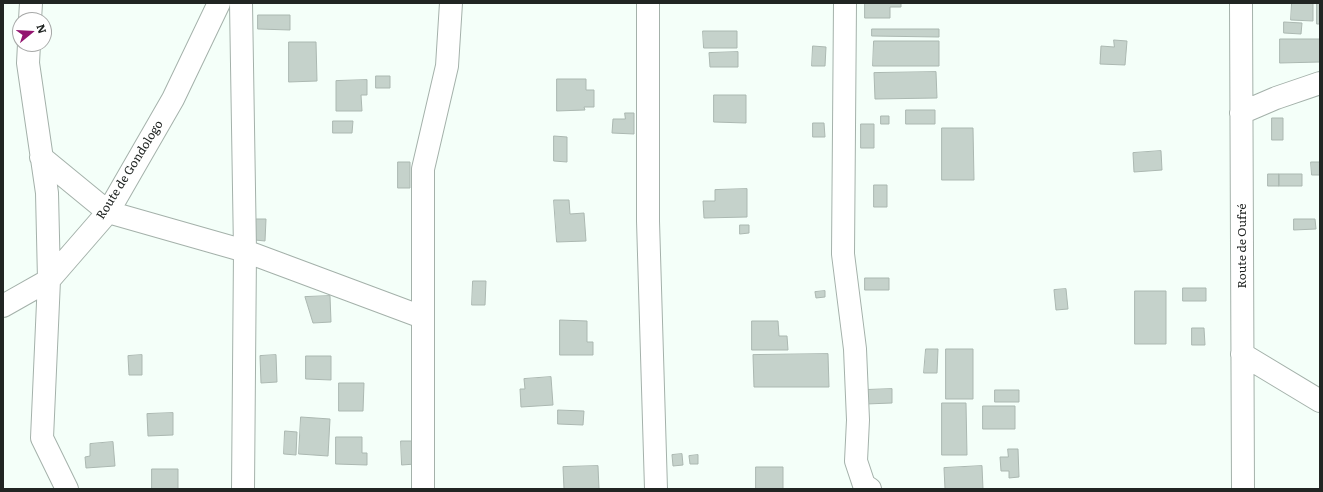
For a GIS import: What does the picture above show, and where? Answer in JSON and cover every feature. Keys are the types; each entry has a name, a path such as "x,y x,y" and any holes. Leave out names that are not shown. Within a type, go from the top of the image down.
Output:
{"street":[{"name":"Route de Gondologo","path":"3,306 49,280 108,212 173,99 219,3"},
{"path":"241,3 245,251 243,489"},
{"path":"423,489 423,169 447,66 451,3"},
{"path":"648,3 648,221 656,489"},
{"path":"845,3 843,254 855,349 858,420 856,461 864,485 870,489"},
{"name":"Route de Oufré","path":"1241,3 1243,489"},
{"path":"29,52 28,63 47,193 49,280 42,438 67,489"},
{"path":"1241,113 1276,98 1320,83"},
{"path":"41,157 108,212 245,251 422,318"},
{"path":"1242,354 1320,401"}],"building":[{"path":"865,3 901,3 901,7 890,7 890,18 865,18"},
{"path":"1292,3 1313,3 1313,21 1291,20"},
{"path":"1317,3 1320,3 1320,24 1317,24"},
{"path":"258,15 290,15 290,30 258,29"},
{"path":"1284,22 1302,23 1301,34 1284,33"},
{"path":"872,29 939,29 939,37 872,36"},
{"path":"703,31 737,31 737,48 704,48"},
{"path":"1280,39 1320,39 1320,62 1280,63"},
{"path":"1114,40 1127,41 1125,65 1100,64 1101,46 1114,47"},
{"path":"874,41 939,41 939,66 873,66"},
{"path":"289,42 316,42 317,81 289,82"},
{"path":"813,46 826,47 825,66 812,66"},
{"path":"738,52 738,67 710,67 709,53"},
{"path":"936,72 937,98 875,99 874,73"},
{"path":"376,76 390,76 390,88 376,88"},
{"path":"557,79 586,79 586,90 594,90 594,107 584,107 585,110 557,111"},
{"path":"367,80 367,95 361,95 362,111 336,111 336,81"},
{"path":"714,95 746,95 746,123 714,122"},
{"path":"906,110 935,110 935,124 906,124"},
{"path":"625,113 634,113 634,134 612,133 613,119 625,119"},
{"path":"881,116 889,116 889,124 881,124"},
{"path":"1272,118 1283,118 1283,140 1272,140"},
{"path":"333,121 353,121 352,133 333,133"},
{"path":"813,123 824,123 825,137 813,137"},
{"path":"861,124 874,124 874,148 861,148"},
{"path":"942,128 973,128 974,180 942,180"},
{"path":"554,136 567,137 567,162 554,161"},
{"path":"1161,151 1162,170 1134,172 1133,153"},
{"path":"398,162 410,162 410,188 398,188"},
{"path":"1311,162 1320,162 1320,175 1312,175"},
{"path":"1268,174 1279,174 1279,186 1268,186"},
{"path":"1279,174 1302,174 1302,186 1279,186"},
{"path":"874,185 887,185 887,207 874,207"},
{"path":"747,189 747,217 704,218 703,201 715,201 715,190"},
{"path":"554,200 569,200 570,214 584,213 586,241 557,242"},
{"path":"255,219 266,219 265,241 255,240"},
{"path":"1294,219 1315,219 1316,229 1294,230"},
{"path":"740,225 749,225 749,233 740,234"},
{"path":"865,278 889,278 889,290 865,290"},
{"path":"473,281 486,281 485,305 472,305"},
{"path":"1183,288 1206,288 1206,301 1183,301"},
{"path":"1066,289 1068,309 1056,310 1054,290"},
{"path":"825,291 825,297 816,298 815,292"},
{"path":"1135,291 1166,291 1166,344 1135,344"},
{"path":"330,296 331,322 313,323 305,297"},
{"path":"560,320 587,321 587,342 593,342 593,355 560,355"},
{"path":"752,321 778,321 779,336 787,336 788,350 752,350"},
{"path":"1192,328 1204,328 1205,345 1192,345"},
{"path":"926,349 938,349 937,373 924,373"},
{"path":"946,349 973,349 973,399 946,399"},
{"path":"828,354 829,387 754,387 753,355"},
{"path":"142,355 142,375 129,375 128,356"},
{"path":"276,355 277,382 261,383 260,356"},
{"path":"306,356 331,356 331,380 306,379"},
{"path":"551,377 553,405 521,407 520,389 525,389 524,379"},
{"path":"339,383 364,383 363,411 339,411"},
{"path":"892,389 892,403 866,404 865,390"},
{"path":"995,390 1019,390 1019,402 995,402"},
{"path":"942,403 966,403 967,455 942,455"},
{"path":"983,406 1015,406 1015,429 983,429"},
{"path":"558,410 584,411 583,425 558,424"},
{"path":"173,413 173,435 148,436 147,414"},
{"path":"301,417 330,419 328,456 299,454"},
{"path":"285,431 297,432 296,455 284,454"},
{"path":"336,437 362,437 362,453 367,453 367,465 336,464"},
{"path":"401,441 413,441 415,464 402,465"},
{"path":"113,442 115,466 86,468 85,457 90,456 90,444"},
{"path":"1008,449 1018,449 1019,477 1009,478 1009,471 1001,471 1000,457 1008,457"},
{"path":"682,454 683,465 673,466 672,455"},
{"path":"698,455 698,464 690,464 689,456"},
{"path":"598,466 599,489 564,489 563,467"},
{"path":"982,466 983,489 945,489 944,468"},
{"path":"756,467 783,467 783,489 756,489"},
{"path":"152,469 178,469 178,489 152,489"}]}
